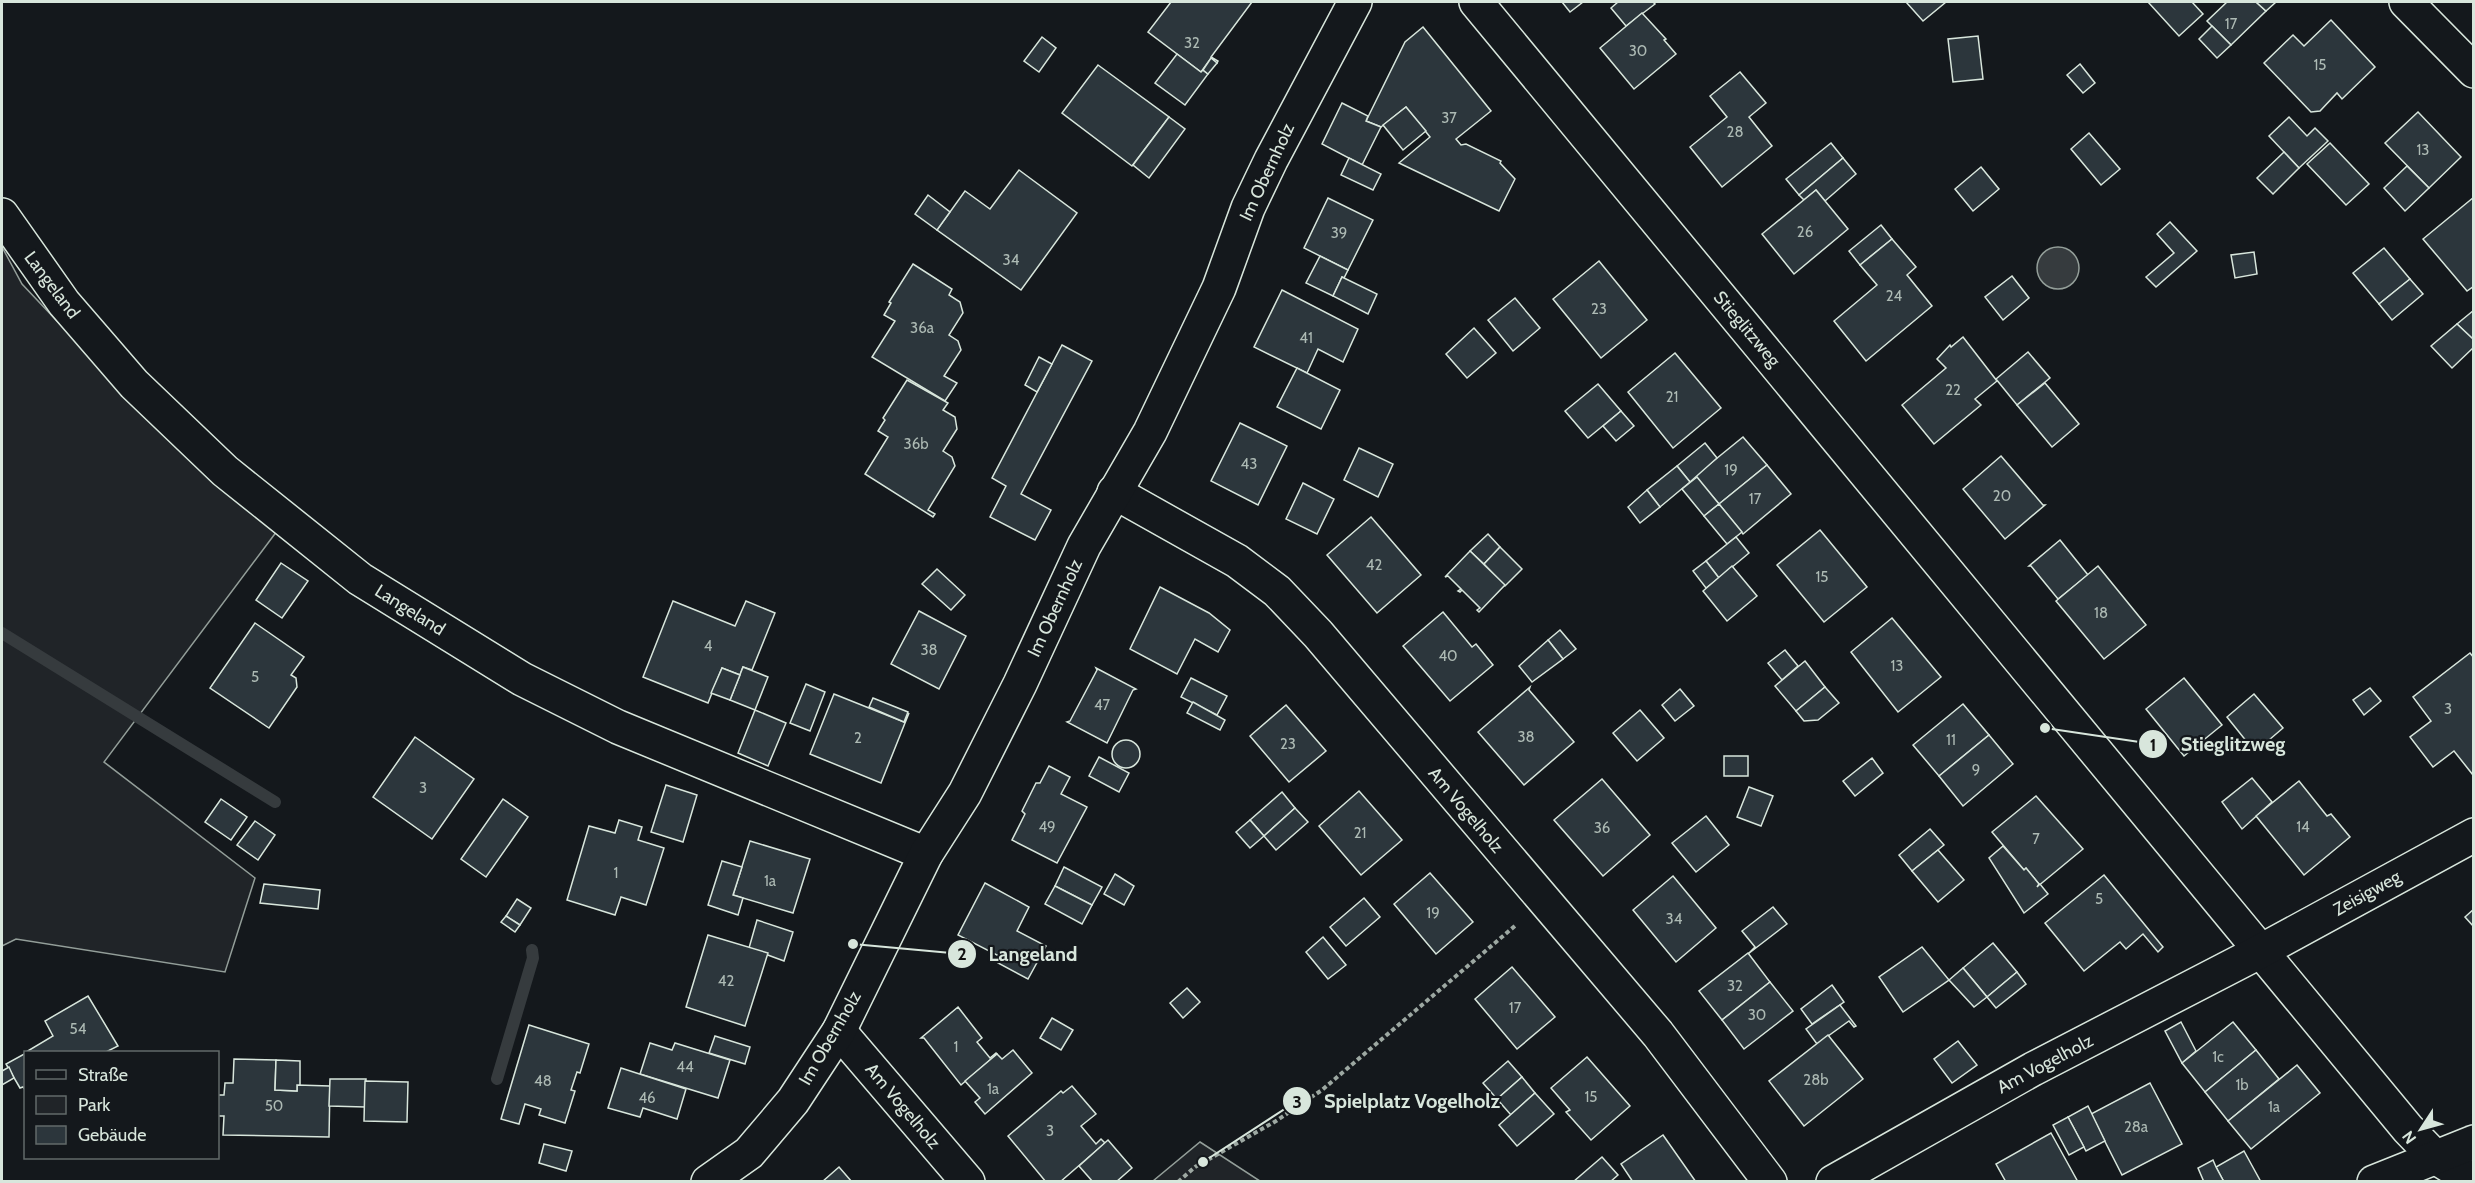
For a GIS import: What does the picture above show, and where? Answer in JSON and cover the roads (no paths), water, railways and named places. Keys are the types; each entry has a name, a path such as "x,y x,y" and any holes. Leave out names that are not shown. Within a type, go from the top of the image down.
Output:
{"street":[{"name":"Im Obernholz","path":"708,1182 750,1153 793,1101 839,1031 926,854 965,793 1020,684 1063,587 1114,492 1150,432 1219,288 1248,208 1355,2"},
{"name":"Stieglitzweg","path":"1476,2 2408,1129 2435,1157 2474,1181"},
{"path":"2406,2 2474,71"},
{"name":"Langeland","path":"2,215 64,303 134,384 225,471 360,579 522,679 618,728 926,854"},
{"name":"Am Vogelholz","path":"1114,492 1237,561 1277,591 1318,634 1658,1034 1770,1182"},
{"name":"Zeisigweg","path":"2261,951 2474,835"},
{"name":"Am Vogelholz","path":"1833,1182 2033,1069 2261,951"},
{"name":"Am Vogelholz","path":"839,1031 968,1182"},
{"path":"2374,1182 2474,1142"}],"waterway":[{"path":"2,633 275,802"},
{"path":"497,1079 533,958 532,950"}],"place":[{"name":"Stieglitzweg","path":"2045,728"},
{"name":"Langeland","path":"853,944"},
{"name":"Spielplatz Vogelholz","path":"1203,1162"}]}
